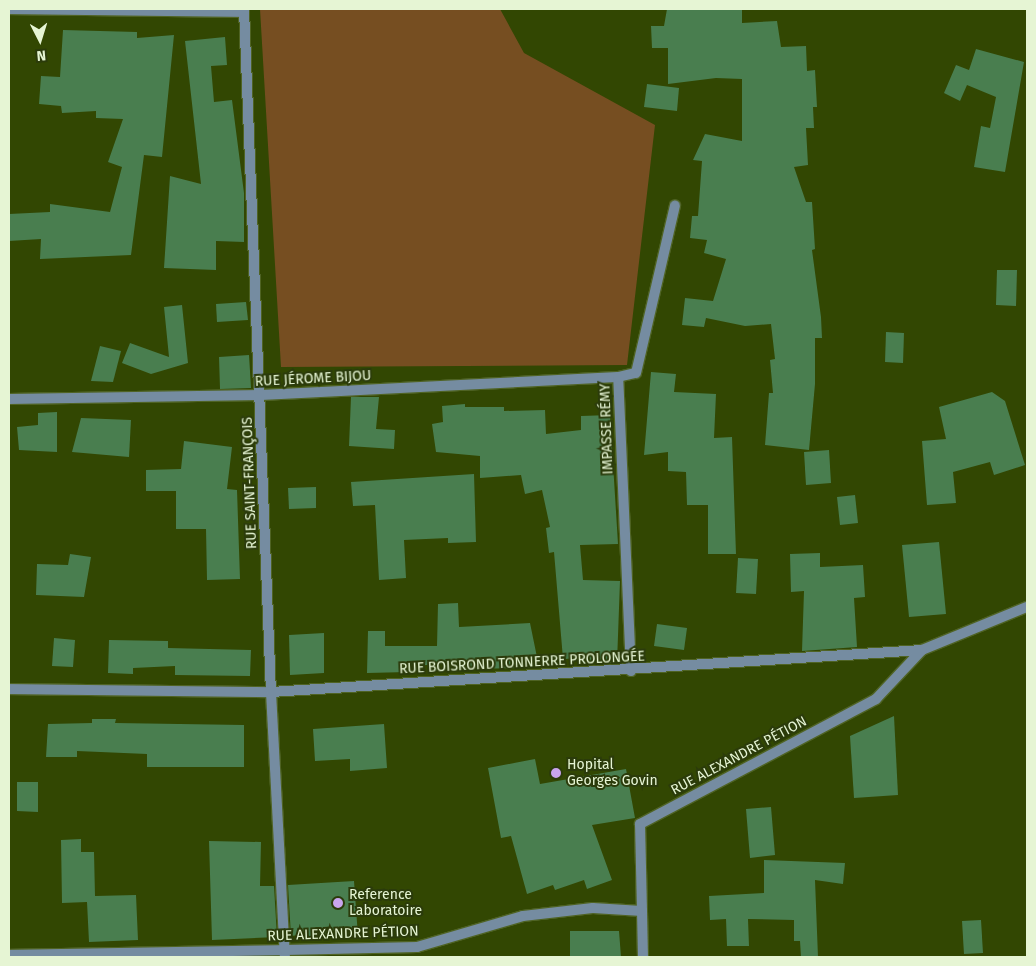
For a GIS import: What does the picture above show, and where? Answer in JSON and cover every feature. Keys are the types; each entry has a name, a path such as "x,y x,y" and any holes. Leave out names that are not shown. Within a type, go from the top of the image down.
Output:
{"street":[{"path":"10,9 244,10"},
{"name":"RUE SAINT-FRANÇOIS","path":"244,10 261,395 271,692 285,954"},
{"name":"IMPASSE RÉMY","path":"631,671 618,377 636,373 675,204"},
{"name":"RUE JÉROME BIJOU","path":"9,400 261,395 618,377"},
{"name":"RUE BOISROND TONNERRE PROLONGÉE","path":"9,689 271,692 631,671 922,650 1027,607"},
{"name":"RUE ALEXANDRE PÉTION","path":"9,955 285,954 417,947 523,916 593,908 642,912 640,824 876,699 922,650"},
{"path":"642,912 643,957"}],"shaded area":[{"path":"260,9 500,9 524,53 655,125 627,365 281,367"}],"building":[{"path":"667,9 742,9 742,23 777,21 781,47 806,46 807,71 815,70 817,107 813,107 814,128 806,128 808,165 794,167 806,202 812,202 815,249 812,250 821,317 822,338 815,338 815,384 809,450 765,445 769,393 773,393 770,360 775,359 771,324 745,326 706,318 704,327 682,325 685,298 713,301 726,259 704,253 707,240 690,238 692,216 698,216 702,161 693,160 705,134 742,141 742,79 716,78 668,84 668,48 652,48 651,26 664,26"},
{"path":"63,30 137,32 137,38 174,35 162,157 144,155 131,255 40,259 41,239 9,241 9,214 50,212 50,204 110,212 122,167 108,162 123,119 96,118 96,111 62,113 61,106 39,104 41,76 60,77"},
{"path":"225,37 227,65 211,66 214,102 232,100 244,193 244,242 216,241 216,270 164,268 170,176 201,184 185,41"},
{"path":"976,49 1024,62 1005,172 974,167 981,126 990,128 996,97 967,85 960,101 944,93 956,65 969,70"},
{"path":"647,84 679,88 677,111 644,107"},
{"path":"997,270 1017,270 1016,306 996,305"},
{"path":"246,302 248,320 217,322 216,304"},
{"path":"182,305 188,363 151,374 122,363 130,343 169,357 164,307"},
{"path":"886,332 904,333 903,363 885,362"},
{"path":"100,346 121,351 113,382 91,381"},
{"path":"249,355 251,388 220,389 219,357"},
{"path":"651,372 676,374 674,392 716,394 714,438 732,437 736,554 708,554 708,505 687,505 686,472 668,471 668,452 644,455"},
{"path":"992,392 1005,401 1025,465 994,475 990,462 953,472 956,503 927,505 922,441 946,439 939,407"},
{"path":"351,397 379,397 376,429 395,430 394,449 349,446"},
{"path":"465,404 465,407 504,407 504,411 545,410 546,434 581,430 581,416 610,415 618,544 580,545 583,580 620,581 617,663 584,663 584,658 563,659 554,552 549,553 546,528 550,527 542,490 525,494 521,475 480,478 480,456 436,452 432,424 443,422 442,406"},
{"path":"57,412 57,452 19,450 17,427 38,425 38,413"},
{"path":"81,418 131,420 129,457 72,452"},
{"path":"184,441 232,447 227,489 237,490 240,579 207,580 206,529 176,529 176,491 146,491 146,470 181,469"},
{"path":"829,450 831,483 806,485 804,452"},
{"path":"474,474 476,542 448,543 448,538 404,540 406,578 379,580 375,505 353,506 351,482"},
{"path":"316,487 316,508 289,509 288,488"},
{"path":"855,495 858,523 840,525 837,497"},
{"path":"939,542 946,614 909,617 902,545"},
{"path":"820,553 820,567 863,565 865,597 854,598 857,647 802,651 804,591 791,592 790,554"},
{"path":"70,554 91,557 84,597 36,595 37,564 68,565"},
{"path":"738,558 758,559 756,594 736,593"},
{"path":"458,603 459,627 530,623 538,662 532,662 533,668 464,669 464,663 408,666 408,672 367,673 368,631 385,631 385,646 437,646 438,604"},
{"path":"657,624 687,628 684,650 654,646"},
{"path":"324,633 324,673 290,675 289,635"},
{"path":"54,638 75,640 73,667 52,666"},
{"path":"109,640 168,641 168,648 251,650 250,676 175,675 175,666 133,668 133,674 108,673"},
{"path":"894,716 898,795 854,798 850,736"},
{"path":"92,719 116,719 115,723 244,725 244,767 147,767 147,754 77,751 77,757 46,757 48,724 92,723"},
{"path":"384,724 387,768 350,771 350,759 315,761 313,729"},
{"path":"535,759 540,784 626,769 635,818 592,825 612,880 587,889 584,880 555,890 553,885 527,894 511,836 501,838 488,768"},
{"path":"17,782 38,782 38,812 17,811"},
{"path":"771,807 775,855 750,858 746,809"},
{"path":"81,839 81,852 94,852 95,896 136,895 138,940 89,942 87,902 62,903 61,840"},
{"path":"209,841 261,842 260,886 274,886 277,937 212,940"},
{"path":"764,860 845,863 843,884 815,880 818,957 801,957 800,941 794,941 794,920 748,919 749,946 727,946 726,919 710,920 709,896 764,893"},
{"path":"354,881 358,936 299,939 299,935 291,936 288,885"},
{"path":"981,920 983,953 964,954 962,921"},
{"path":"570,931 619,931 621,957 570,956"}],"place":[{"name":"Hopital Georges Govin","path":"556,773"},
{"name":"Reference Laboratoire","path":"338,903"}]}
